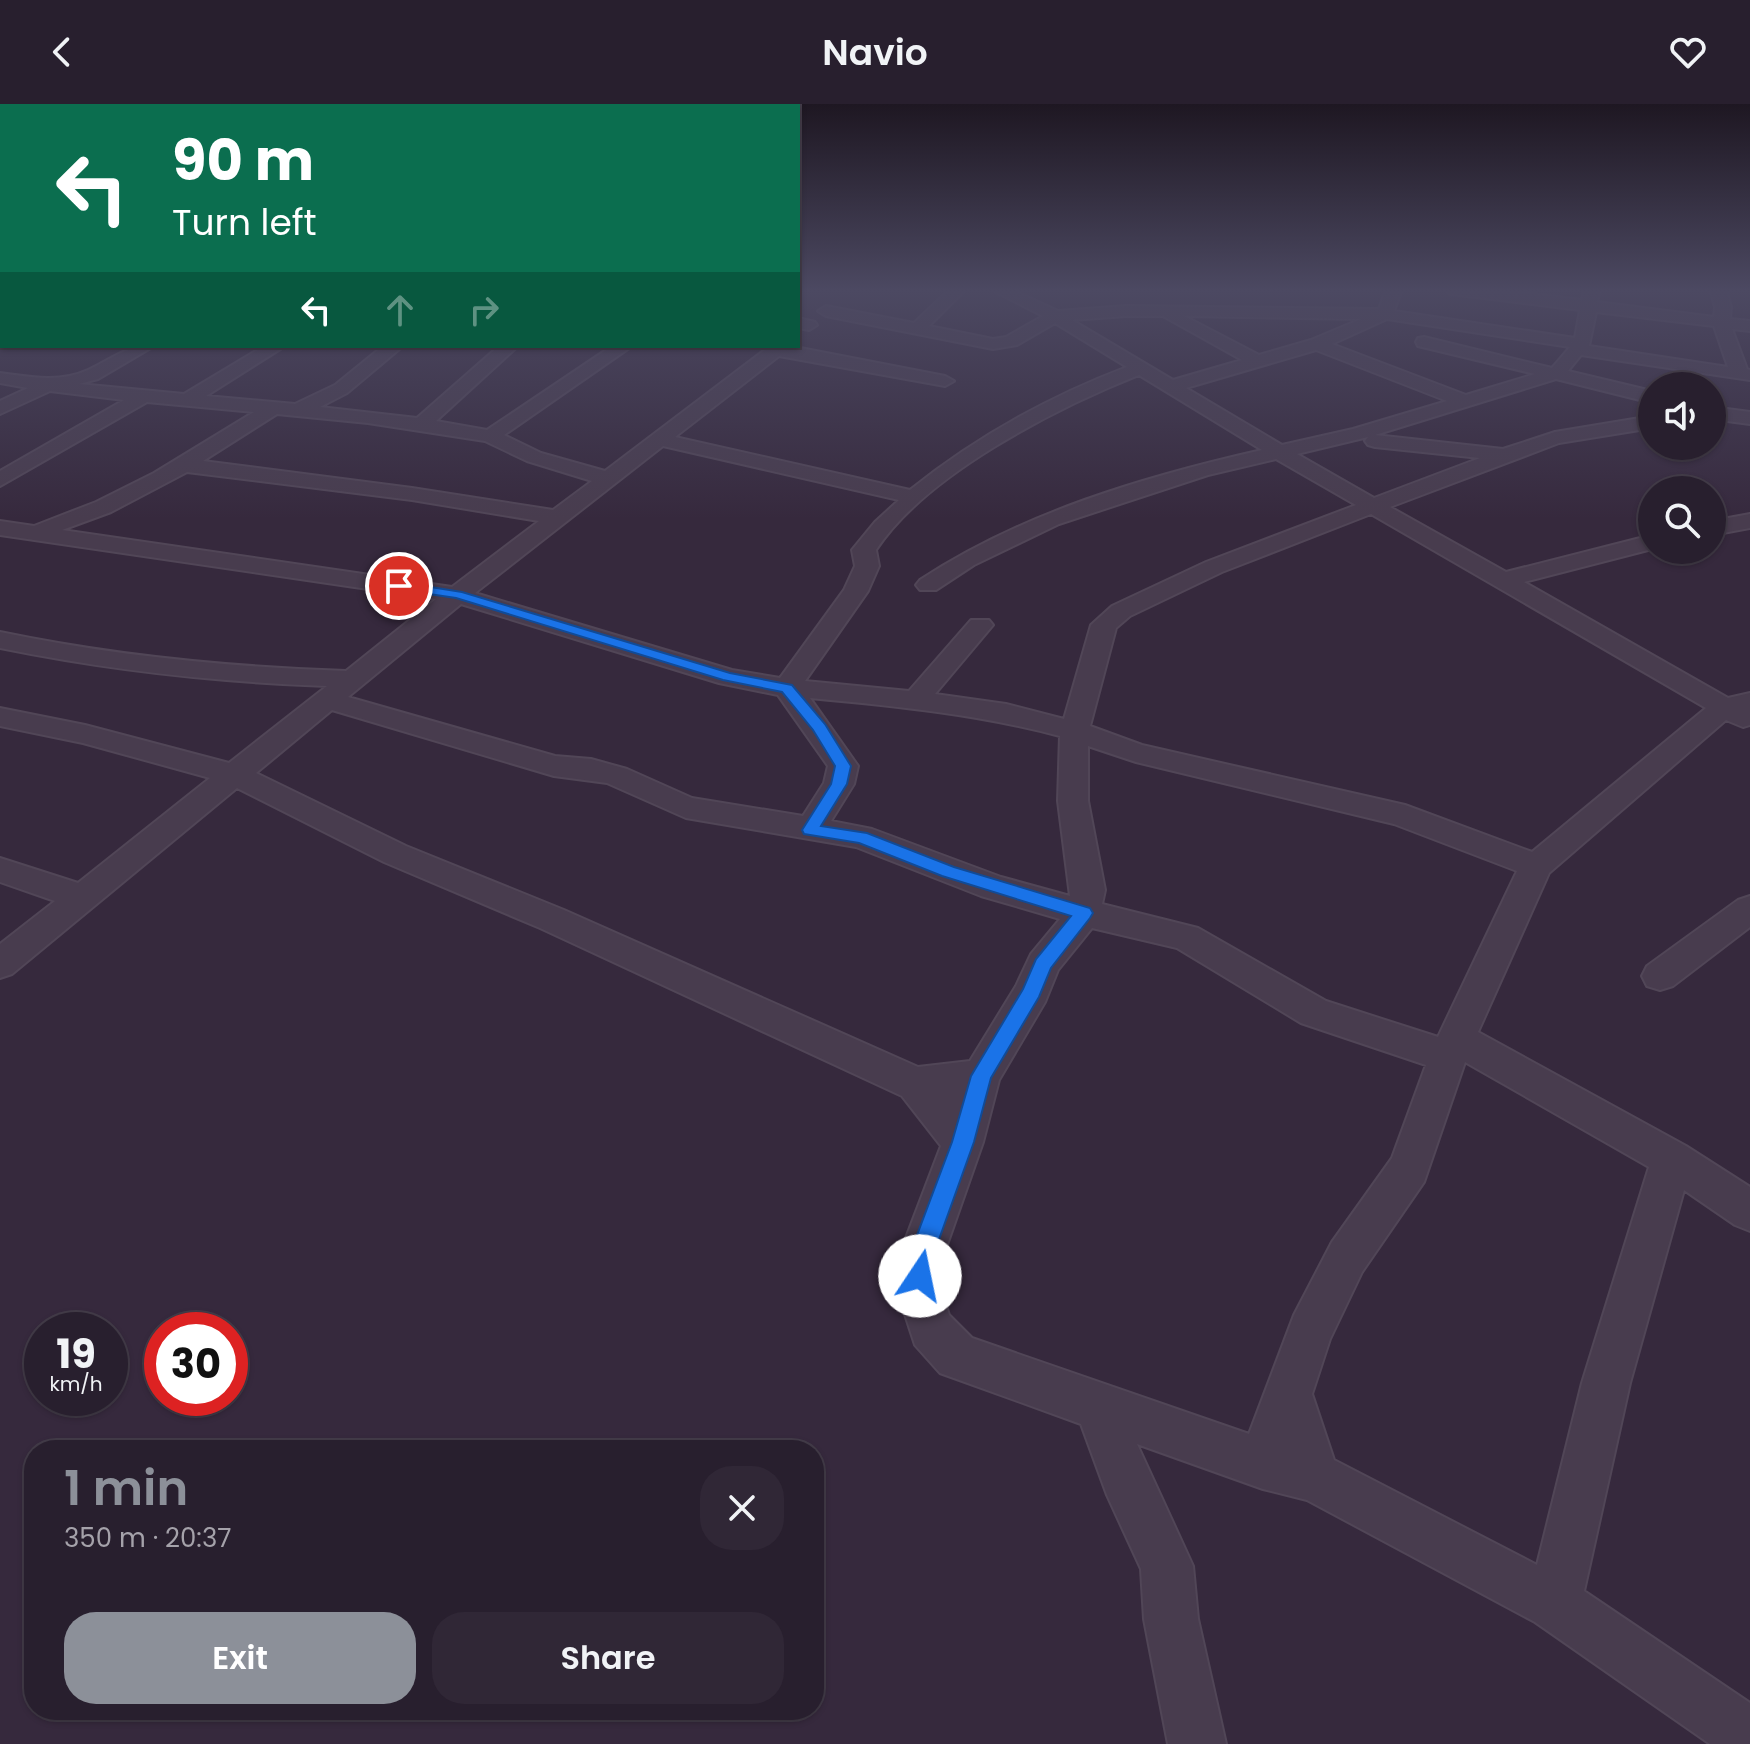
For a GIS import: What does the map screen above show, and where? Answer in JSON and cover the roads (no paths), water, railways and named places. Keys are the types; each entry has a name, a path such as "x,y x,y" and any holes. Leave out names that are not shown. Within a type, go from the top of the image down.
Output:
{"street":[{"path":"90,383 116,366"},
{"path":"186,401 244,366"},
{"path":"297,411 341,389 370,366"},
{"path":"423,423 487,366"},
{"path":"490,436 594,366"},
{"path":"0,964 457,595 756,366"},
{"path":"867,366 945,381"},
{"path":"1133,366 1374,506 1742,710 1536,866 1452,1048 1409,1168 1347,1257 1310,1331 1263,1464"},
{"path":"1169,387 1246,366"},
{"path":"1373,366 1465,401"},
{"path":"1525,366 1638,390"},
{"path":"928,585 966,560 1051,519 1202,470 1277,451 1367,437 1465,401 1557,373 1564,366"},
{"path":"1673,372 1676,366"},
{"path":"1680,366 1745,375"},
{"path":"787,688 856,591 867,566 864,550 877,530 943,474 1009,428 1080,391 1138,369"},
{"path":"0,378 46,386 90,383 141,398 423,423 490,436 534,457 609,479"},
{"path":"0,408 46,386"},
{"path":"0,480 141,398"},
{"path":"32,533 96,512 183,465 272,409"},
{"path":"1726,415 1750,418"},
{"path":"1638,424 1555,438 1503,456 1214,567 1110,618 1099,639 1075,731 1073,801 1088,890 1084,913 1043,964 1032,992 981,1076 963,1142 920,1259 920,1293 931,1329 957,1356 1263,1464 1315,1477 1554,1603 1750,1737"},
{"path":"1367,437 1503,456"},
{"path":"1367,437 1454,475"},
{"path":"659,439 915,497"},
{"path":"183,465 412,494 559,518"},
{"path":"1726,525 1750,521"},
{"path":"0,528 457,595 728,677 787,688 916,700 1006,713 1075,731 1136,753 1356,802 1405,816 1536,866"},
{"path":"1505,580 1638,546"},
{"path":"916,700 980,625"},
{"path":"3,643 155,666 263,677 354,679"},
{"path":"787,688 819,728 843,766 839,784 810,830"},
{"path":"328,700 554,766 591,769 617,776 686,807 861,837 948,872 1084,913 1186,937 1314,1012 1452,1048 1672,1159 1750,1211"},
{"path":"0,717 85,734 235,775 395,854 552,919 916,1084 963,1142"},
{"path":"0,870 83,897"},
{"path":"1660,976 1750,909"},
{"path":"916,1084 981,1076"},
{"path":"1554,1603 1606,1383 1672,1159"},
{"path":"1287,1392 1315,1477"},
{"path":"1098,1405 1132,1495 1167,1566 1171,1619 1197,1744"}]}
